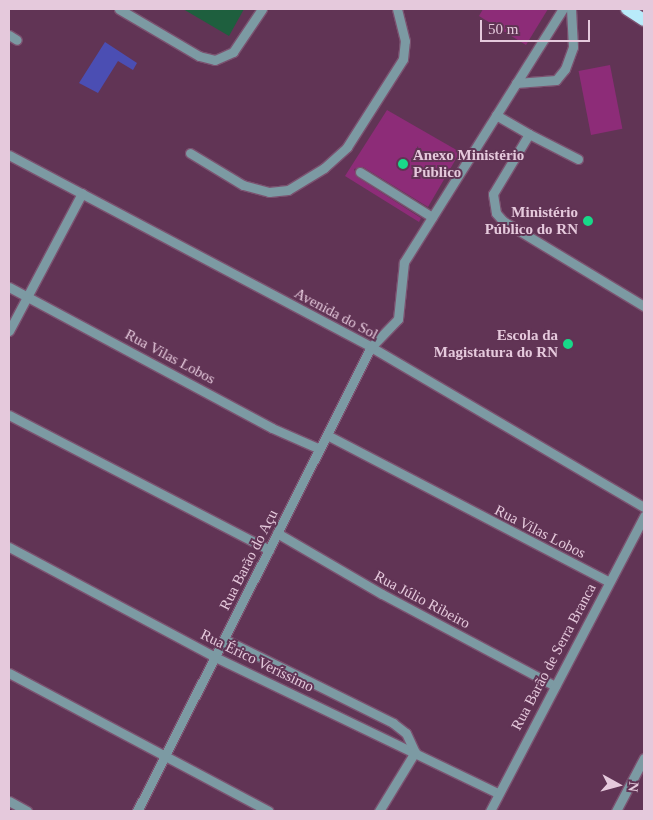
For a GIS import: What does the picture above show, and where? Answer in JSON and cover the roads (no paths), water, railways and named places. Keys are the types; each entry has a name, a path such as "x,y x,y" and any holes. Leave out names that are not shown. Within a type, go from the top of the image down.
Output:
{"main road":[{"path":"627,9 644,20"}],"street":[{"path":"119,9 199,56 215,60 233,52 262,9"},
{"path":"190,153 243,185 269,192 288,190 324,168 347,148 404,59 404,41 397,9"},
{"name":"Rua Barão do Açu","path":"137,811 166,757 371,347 398,319 402,306 401,269 412,248 563,9"},
{"path":"516,83 556,80 565,69 573,47 571,9"},
{"path":"496,115 578,159"},
{"path":"529,134 493,194 496,213 503,221 644,306"},
{"name":"Avenida do Sol","path":"9,155 371,347 644,507"},
{"path":"360,172 432,216"},
{"path":"9,331 82,193"},
{"name":"Rua Vilas Lobos","path":"9,287 272,428 320,449"},
{"path":"9,415 269,550"},
{"name":"Rua Vilas Lobos","path":"327,435 610,582"},
{"name":"Rua Barão de Serra Branca","path":"490,811 497,793 644,516"},
{"name":"Rua Júlio Ribeiro","path":"278,533 382,594 555,686"},
{"name":"Rua Érico Veríssimo","path":"9,547 215,657 497,793"},
{"path":"224,639 392,723 406,733 415,752 379,811"},
{"path":"9,673 269,811"},
{"path":"616,811 644,758"},
{"path":"9,801 28,811"}],"place":[{"name":"Anexo Ministério Público","path":"403,164"},
{"name":"Ministério Público do RN","path":"588,221"},
{"name":"Escola da Magistatura do RN","path":"568,344"}]}
